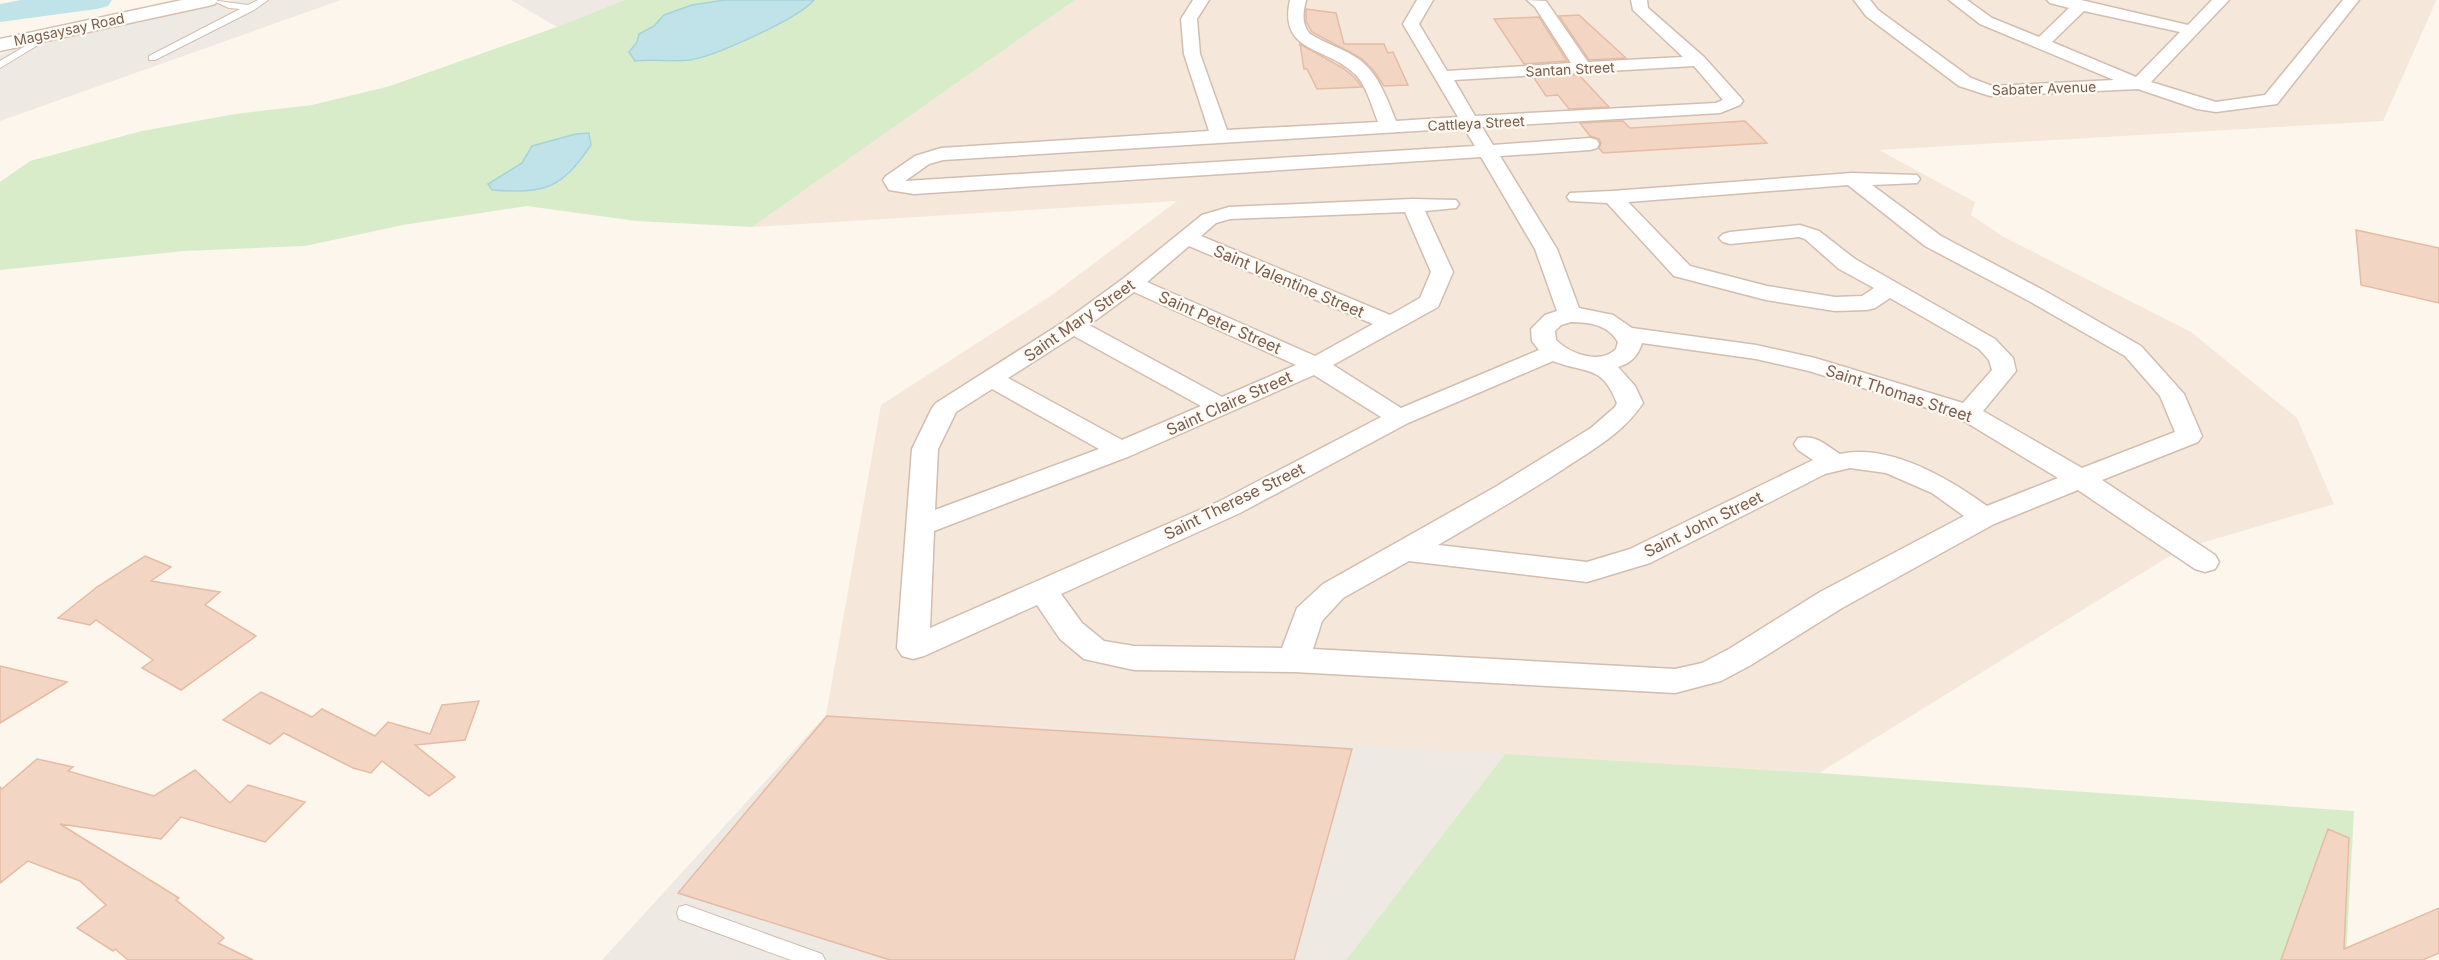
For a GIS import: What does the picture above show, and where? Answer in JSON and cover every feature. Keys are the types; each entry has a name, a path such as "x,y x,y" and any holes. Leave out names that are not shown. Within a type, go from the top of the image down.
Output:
{"main road":[{"name":"Magsaysay Road","path":"0,45 208,0"}],"street":[{"path":"1201,0 1189,19 1192,54 1220,136"},
{"path":"1298,0 1292,15 1295,28 1307,41 1341,55 1365,74 1390,128"},
{"path":"1425,0 1412,24 1546,249 1570,315"},
{"path":"1535,0 1541,4 1583,68"},
{"name":"Cattleya Street","path":"1488,151 914,188 896,186 893,180 922,160 941,154 1720,108 1734,101 1698,61 1641,10 1639,0"},
{"name":"Sabater Avenue","path":"1862,0 1872,13 1965,82 1976,87 1990,91 2139,84"},
{"path":"1957,0 1986,21 2041,44 2139,84 2203,105 2216,107 2271,100 2351,0"},
{"path":"2055,0 2191,30"},
{"path":"2139,84 2221,0"},
{"path":"2041,44 2082,5"},
{"name":"Santan Street","path":"1442,76 1698,61"},
{"path":"1488,151 1590,144"},
{"path":"1577,197 1612,197 1852,179 1910,179"},
{"path":"1042,590 1071,631 1095,651 1134,658 1294,660 1675,681 1710,672 1740,657 1831,600 1984,517 2189,436 2172,394 2133,351 2037,296 1933,241 1852,179"},
{"path":"1612,197 1682,271 1766,293 1835,304 1867,303 1889,288"},
{"name":"Saint Mary Street","path":"913,648 925,449 945,408 1073,326 1132,283 1209,219 1229,213 1449,204"},
{"name":"Saint Claire Street","path":"922,525 1121,450 1316,365 1430,302 1442,272 1412,205"},
{"path":"1730,238 1800,231 1812,235 1847,264 1987,344 2001,358 2004,371 1968,413"},
{"name":"Saint Valentine Street","path":"1187,238 1392,324"},
{"name":"Saint Peter Street","path":"1132,283 1316,365 1399,418"},
{"path":"1570,315 1590,316 1609,321 1627,334 1630,342 1629,350 1624,356 1600,363 1575,361 1554,352 1544,340 1543,329 1553,320 1570,315"},
{"path":"1073,326 1220,406"},
{"name":"Saint Thomas Street","path":"1627,334 1685,340 1786,358 1968,413 2082,480 2205,562"},
{"name":"Saint Therese Street","path":"913,648 1230,507 1399,418 1554,352"},
{"path":"1294,660 1308,616 1333,591 1516,488 1623,415 1630,402 1623,386 1600,363"},
{"path":"992,379 1121,450"},
{"path":"1807,444 1836,463"},
{"name":"Saint John Street","path":"1405,550 1587,572 1640,556 1817,467 1850,460 1891,465 1942,487 1984,517"}],"lane":[{"path":"215,0 232,6 251,8"},
{"path":"152,58 264,0"},
{"path":"0,65 54,33"},
{"path":"686,913 815,960"}],"shaded area":[{"path":"235,0 341,0 0,121 0,55 15,49 160,14"},
{"path":"511,0 624,0 557,27"},
{"path":"1075,0 2436,1 2383,121 1879,150 1975,202 1971,215 2002,236 2191,332 2297,418 2334,504 2181,549 1819,773 826,715 881,405 1052,295 1177,201 752,227"},
{"path":"826,715 1505,754 1346,960 602,960"}],"green space":[{"path":"624,0 1075,0 752,227 636,221 527,206 403,225 305,246 184,251 0,270 0,182 30,161 142,131 235,114 312,105 390,86 557,27"},
{"path":"1505,754 1819,773 2354,811 2346,960 1346,960"}],"water":[{"path":"725,0 814,0 805,8 774,26 702,57 683,61 635,61 629,52 637,42 639,34 654,26 664,15 692,5"},
{"path":"589,133 591,145 580,160 560,180 550,186 526,191 510,191 492,190 488,184 522,163 532,146 576,134"}],"building":[{"path":"1306,9 1336,13 1344,44 1384,44 1388,53 1393,52 1408,85 1384,86 1361,58 1312,32 1306,21"},
{"path":"1579,15 1626,58 1589,60 1559,16"},
{"path":"1539,17 1567,61 1524,64 1494,19"},
{"path":"1300,44 1343,68 1362,87 1317,89 1307,69 1304,69"},
{"path":"1579,75 1609,107 1569,109 1558,95 1546,96 1534,78"},
{"path":"1623,121 1630,128 1745,121 1767,143 1603,153 1599,148 1601,143 1599,139 1590,136 1580,123"},
{"path":"2356,230 2439,248 2439,303 2361,285"},
{"path":"145,556 171,567 151,581 220,592 205,605 256,636 181,690 142,668 153,660 96,620 90,625 58,618 97,587"},
{"path":"0,666 67,682 0,723"},
{"path":"261,692 312,717 322,709 375,736 388,722 430,734 442,705 479,701 465,740 415,745 455,777 429,796 382,761 371,773 353,768 284,733 270,744 223,720"},
{"path":"827,716 1352,749 1294,960 890,960 678,893"},
{"path":"37,759 73,767 68,771 154,796 195,770 230,803 248,785 305,802 265,842 181,817 161,839 60,824 179,898 176,900 224,938 218,943 253,960 128,960 115,949 113,951 77,928 106,905 80,881 28,861 0,883 0,787 2,789"},
{"path":"2328,829 2349,838 2344,949 2439,908 2439,953 2423,960 2281,960"}],"waterway":[{"path":"0,13 97,0"}]}
